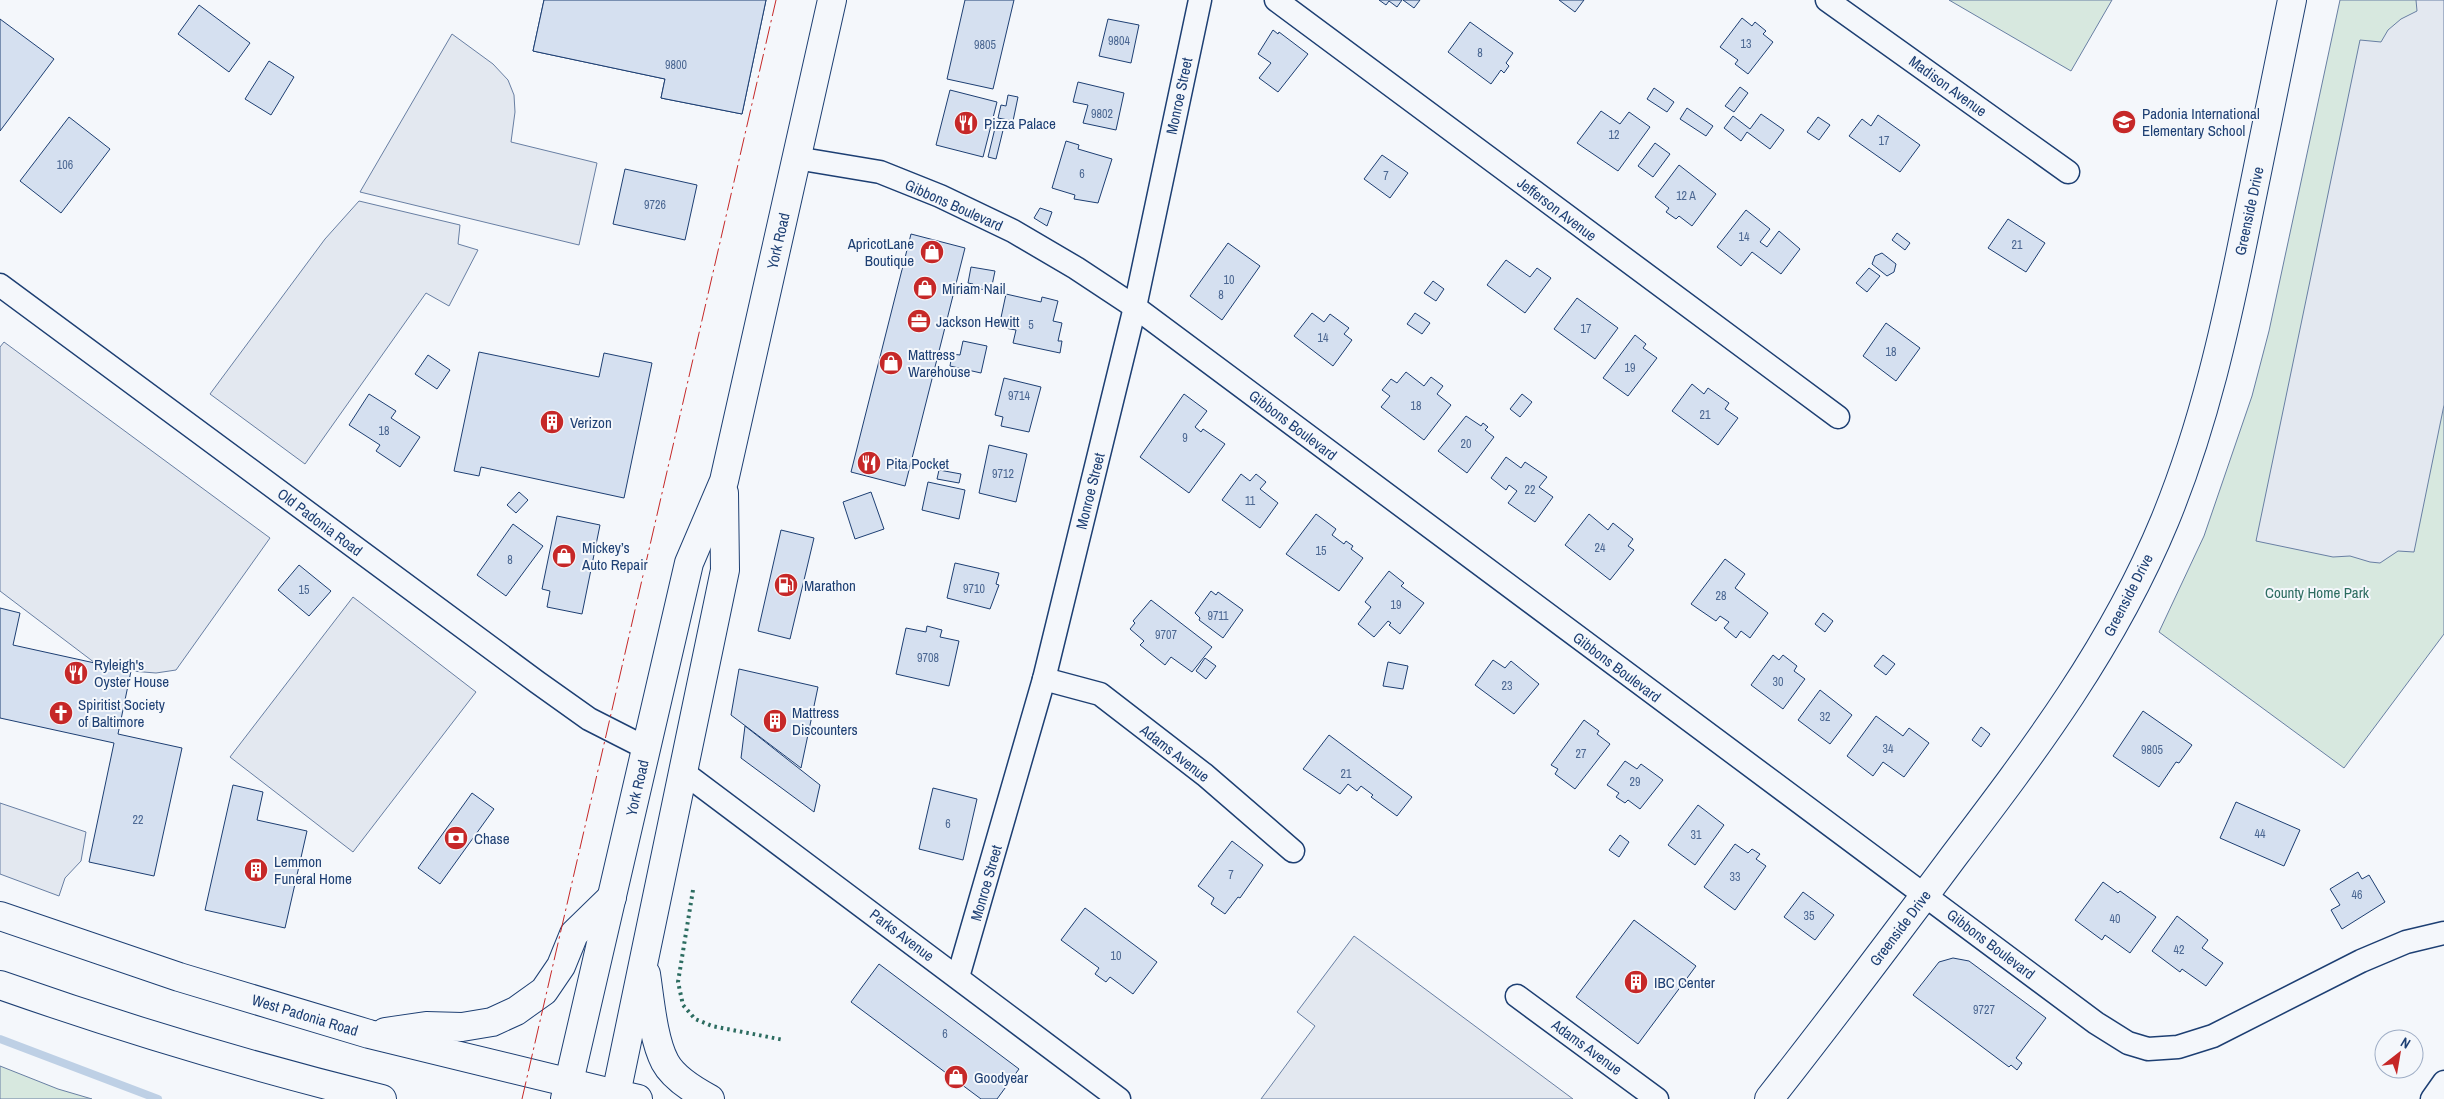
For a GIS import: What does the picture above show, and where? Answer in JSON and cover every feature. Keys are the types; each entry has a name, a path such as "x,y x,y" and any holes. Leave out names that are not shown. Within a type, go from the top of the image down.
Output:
{"main road":[{"name":"York Road","path":"566,1091 689,563 724,481 832,0"},
{"name":"Greenside Drive","path":"1769,1099 2028,759 2086,675 2131,594 2164,521 2196,437 2210,391 2234,285 2292,0"},
{"name":"York Road","path":"623,1097 644,960 725,570 724,481"},
{"path":"369,1034 426,1026 462,1027 492,1022 516,1011 544,991 561,966 574,934 612,897"},
{"name":"West Padonia Road","path":"0,916 179,977 369,1034 566,1091 623,1097"},
{"path":"644,960 658,1040 665,1062 681,1079 710,1099"},
{"path":"0,985 115,1024 248,1064 371,1097"}],"street":[{"name":"Monroe Street","path":"958,977 1044,679 1135,307 1200,0"},
{"name":"Jefferson Avenue","path":"1276,0 1838,417"},
{"name":"Madison Avenue","path":"1827,0 2068,172"},
{"name":"Gibbons Boulevard","path":"796,158 880,172 940,196 1013,231 1076,268 1135,307 2096,1023 2128,1043 2148,1049 2178,1046 2212,1036 2361,961 2406,942 2444,933"},
{"name":"Old Padonia Road","path":"0,285 559,698 589,719 646,748"},
{"name":"Adams Avenue","path":"1044,679 1100,694 1205,775 1293,850"},
{"name":"Parks Avenue","path":"683,772 1119,1099"},
{"name":"Adams Avenue","path":"1516,996 1657,1099"},
{"path":"2432,1099 2444,1082"}],"green space":[{"path":"1949,0 2112,0 2071,71"},
{"name":"County Home Park","path":"2340,0 2444,0 2444,634 2344,768 2159,632 2204,536 2252,396 2269,331"},
{"path":"0,1066 58,1089 92,1099 0,1099"}],"shaded area":[{"path":"2416,0 2444,0 2444,405 2414,552 2398,551 2380,563 2350,556 2333,557 2256,541 2360,40 2381,42 2388,30 2401,19 2417,11"},
{"path":"452,34 493,64 508,80 514,95 515,112 511,142 597,163 579,245 360,192"},
{"path":"359,201 460,225 458,244 478,250 449,306 426,293 305,464 210,394 325,239"},
{"path":"4,342 270,538 176,670 156,673 131,671 95,663 0,591 0,347"},
{"path":"353,597 476,692 353,852 230,757"},
{"path":"0,803 86,832 81,861 65,878 59,896 0,874"},
{"path":"1354,936 1573,1099 1261,1099 1315,1026 1297,1012"}],"building":[{"path":"544,0 766,0 742,114 661,98 665,79 533,51"},
{"path":"544,0 766,0 742,114 661,98 665,79 533,51"},
{"path":"965,0 1014,0 993,89 947,79"},
{"path":"1379,0 1402,0 1397,7 1389,1 1386,5"},
{"path":"1403,0 1420,0 1414,8"},
{"path":"1559,0 1584,0 1575,12"},
{"path":"199,5 250,43 229,72 178,34"},
{"path":"1742,18 1752,26 1755,22 1766,31 1763,34 1773,42 1748,74 1735,64 1738,60 1720,47"},
{"path":"0,19 54,59 0,131"},
{"path":"1108,19 1139,25 1131,63 1099,56"},
{"path":"1470,22 1513,53 1506,63 1509,66 1504,73 1501,70 1491,84 1448,52"},
{"path":"1273,30 1278,34 1279,32 1308,54 1278,92 1259,78 1271,63 1258,54"},
{"path":"269,61 294,77 271,115 245,99"},
{"path":"1078,82 1124,93 1116,130 1083,123 1088,105 1073,102"},
{"path":"1740,87 1748,93 1734,112 1725,106"},
{"path":"1654,88 1674,102 1667,112 1647,99"},
{"name":"Pizza Palace","path":"950,90 997,102 983,157 936,145"},
{"path":"1008,95 1018,97 1013,121 998,118 1001,105 1006,106"},
{"path":"1687,108 1713,126 1706,136 1680,119"},
{"path":"1601,111 1620,124 1629,112 1650,127 1618,171 1577,143"},
{"path":"1761,114 1784,130 1770,149 1747,132 1741,141 1724,128 1733,116 1750,129"},
{"path":"1878,115 1920,145 1900,172 1849,136 1862,119 1871,126"},
{"path":"69,117 110,149 61,213 20,181"},
{"path":"1818,117 1830,125 1819,140 1807,132"},
{"path":"997,120 1005,122 996,159 988,157"},
{"path":"1066,141 1079,145 1078,149 1112,159 1098,203 1074,199 1075,195 1052,188"},
{"path":"1655,143 1670,154 1653,177 1638,166"},
{"path":"1382,155 1408,173 1390,198 1364,179"},
{"path":"1679,165 1716,194 1692,226 1679,216 1676,219 1666,212 1669,208 1655,197"},
{"path":"625,169 697,185 685,240 613,224"},
{"path":"1040,208 1052,212 1047,226 1034,218"},
{"path":"1746,210 1770,229 1760,242 1767,247 1779,231 1800,249 1781,274 1752,252 1741,266 1717,247"},
{"path":"2008,219 2045,243 2026,272 1988,248"},
{"path":"1897,233 1910,243 1905,250 1892,240"},
{"path":"911,234 965,248 905,486 851,472"},
{"path":"1228,243 1260,266 1222,320 1190,296"},
{"path":"1882,253 1896,264 1894,272 1887,276 1872,264 1875,256"},
{"path":"1506,260 1530,277 1537,268 1551,278 1525,313 1487,285"},
{"path":"971,267 995,271 991,290 976,289 973,284 968,283"},
{"path":"1869,268 1880,276 1867,292 1856,283"},
{"path":"1433,281 1444,289 1436,301 1424,293"},
{"path":"1006,294 1041,302 1042,297 1058,301 1053,321 1062,323 1058,341 1062,341 1060,353 1013,343 1016,330 999,327"},
{"path":"1577,298 1618,328 1595,359 1554,329"},
{"path":"1312,313 1324,322 1330,314 1349,328 1344,334 1352,340 1333,366 1294,336"},
{"path":"1415,313 1430,323 1422,334 1407,324"},
{"path":"1886,323 1920,348 1896,381 1863,356"},
{"path":"1635,335 1646,344 1643,348 1657,358 1628,396 1603,378"},
{"path":"963,341 987,346 981,373 950,366 952,354 960,355"},
{"name":"Verizon","path":"479,352 599,377 604,353 652,363 624,498 481,467 479,476 454,471"},
{"path":"428,355 450,370 437,389 415,374"},
{"path":"1406,372 1424,386 1431,377 1443,386 1437,394 1451,405 1424,440 1381,407 1390,396 1382,390 1391,379 1397,383"},
{"path":"1004,378 1041,387 1029,432 1001,426 1003,417 995,415"},
{"path":"1692,384 1704,394 1708,388 1729,403 1725,409 1738,418 1718,445 1672,411"},
{"path":"369,394 396,411 391,418 420,437 400,467 376,451 380,445 349,425"},
{"path":"1184,394 1207,411 1195,427 1201,432 1203,429 1225,444 1189,493 1140,457"},
{"path":"1522,394 1532,402 1520,417 1510,409"},
{"path":"1466,416 1481,426 1483,423 1488,427 1485,430 1494,437 1467,473 1438,451"},
{"path":"989,445 1027,454 1016,502 979,493"},
{"path":"1506,457 1521,468 1525,462 1547,477 1539,487 1553,497 1535,522 1508,503 1517,491 1509,485 1506,490 1491,478"},
{"path":"939,470 961,474 959,483 937,479"},
{"path":"1241,474 1250,481 1256,474 1266,482 1260,489 1278,503 1260,528 1222,500"},
{"path":"928,482 965,490 959,519 922,510"},
{"path":"519,492 528,500 516,513 507,505"},
{"path":"871,492 884,529 855,539 843,502"},
{"path":"1316,514 1336,529 1332,535 1344,544 1346,541 1353,546 1351,549 1363,558 1339,591 1286,554"},
{"path":"1589,514 1608,530 1613,523 1633,539 1628,546 1634,550 1610,580 1565,545"},
{"path":"557,516 600,525 582,614 547,607 550,591 542,589"},
{"path":"513,524 543,546 506,596 477,575"},
{"name":"Marathon","path":"781,530 814,538 790,639 758,631"},
{"path":"1725,559 1745,574 1735,588 1768,613 1750,638 1741,631 1736,638 1724,628 1729,622 1720,616 1716,621 1691,604"},
{"path":"955,563 999,573 996,584 999,585 990,609 947,598"},
{"path":"299,565 331,591 309,616 278,590"},
{"path":"1389,571 1404,583 1401,586 1424,603 1400,634 1389,625 1391,623 1388,621 1374,637 1358,624 1371,607 1365,602"},
{"path":"1211,591 1216,595 1218,592 1243,610 1223,638 1199,620 1200,618 1195,613"},
{"path":"1151,600 1212,647 1192,672 1171,657 1165,665 1140,645 1144,641 1130,629 1135,623 1133,621"},
{"path":"0,608 20,613 13,645 131,671 118,734 182,748 154,876 89,862 114,743 0,718"},
{"path":"1823,613 1833,621 1825,632 1815,624"},
{"path":"927,626 942,630 940,637 959,641 949,686 896,674 906,628 926,632"},
{"path":"1773,655 1779,660 1783,655 1797,666 1794,671 1805,679 1783,709 1751,685"},
{"path":"1883,655 1895,664 1886,675 1874,666"},
{"path":"1205,658 1216,666 1206,679 1196,671"},
{"path":"1493,660 1505,668 1511,661 1539,684 1514,714 1475,685"},
{"path":"1388,662 1408,666 1403,689 1383,686"},
{"name":"Mattress Discounters","path":"739,669 818,687 801,768 731,715"},
{"path":"1820,690 1852,715 1830,744 1798,720"},
{"path":"2143,711 2192,745 2179,763 2176,762 2159,787 2113,756"},
{"path":"1876,716 1903,736 1909,728 1929,743 1904,777 1883,762 1873,776 1847,756"},
{"path":"1584,720 1599,731 1597,734 1610,744 1575,789 1555,774 1558,769 1551,765"},
{"path":"745,726 820,785 814,812 741,758"},
{"path":"1981,727 1990,734 1981,747 1972,740"},
{"path":"1329,735 1412,797 1397,816 1371,797 1373,795 1361,786 1357,791 1348,784 1340,794 1303,769"},
{"path":"1625,761 1637,769 1641,764 1663,780 1640,809 1628,800 1625,803 1616,797 1619,793 1607,785"},
{"name":"Lemmon Funeral Home","path":"233,785 263,792 257,820 307,831 285,928 205,910"},
{"path":"933,788 977,799 963,860 919,849"},
{"name":"Chase","path":"472,793 494,809 440,884 418,868"},
{"path":"2236,802 2300,830 2284,866 2220,838"},
{"path":"1698,805 1724,825 1695,865 1668,845"},
{"path":"1620,835 1629,842 1619,857 1609,850"},
{"path":"1232,841 1263,865 1240,898 1238,897 1225,914 1211,904 1214,898 1198,886"},
{"path":"1735,844 1748,853 1752,849 1760,854 1756,859 1766,866 1735,910 1704,887"},
{"path":"2358,872 2362,879 2369,875 2385,902 2342,929 2331,910 2340,905 2330,889"},
{"path":"2103,882 2118,893 2120,891 2156,917 2130,953 2105,935 2102,940 2075,920"},
{"path":"1803,892 1834,915 1815,940 1784,917"},
{"path":"1085,908 1157,962 1133,994 1110,977 1106,982 1095,974 1099,968 1061,940"},
{"path":"2177,916 2208,940 2202,948 2223,963 2206,986 2182,969 2180,972 2152,951"},
{"name":"IBC Center","path":"1634,920 1696,966 1638,1044 1576,997"},
{"path":"1953,958 1969,961 2046,1018 2016,1058 2022,1063 2017,1070 2011,1065 2009,1067 1913,995 1939,962"},
{"path":"879,964 1019,1069 997,1099 981,1099 851,1002"}],"waterway":[{"path":"0,1039 158,1099"}],"hedge":[{"path":"693,890 678,982 683,1005 695,1019 712,1026 784,1040"}],"power":[{"path":"522,1099 776,0"}],"place":[{"name":"Padonia International Elementary School","path":"2124,122"},
{"name":"Pizza Palace","path":"966,123"},
{"name":"ApricotLane Boutique","path":"932,252"},
{"name":"Miriam Nail","path":"925,288"},
{"name":"Jackson Hewitt","path":"919,321"},
{"name":"Mattress Warehouse","path":"891,363"},
{"name":"Verizon","path":"552,422"},
{"name":"Pita Pocket","path":"869,463"},
{"name":"Mickey’s Auto Repair","path":"564,556"},
{"name":"Marathon","path":"786,585"},
{"name":"Ryleigh's Oyster House","path":"76,673"},
{"name":"Spiritist Society of Baltimore","path":"61,713"},
{"name":"Mattress Discounters","path":"775,721"},
{"name":"Chase","path":"456,838"},
{"name":"Lemmon Funeral Home","path":"256,870"},
{"name":"IBC Center","path":"1636,982"},
{"name":"Goodyear","path":"956,1077"}]}
